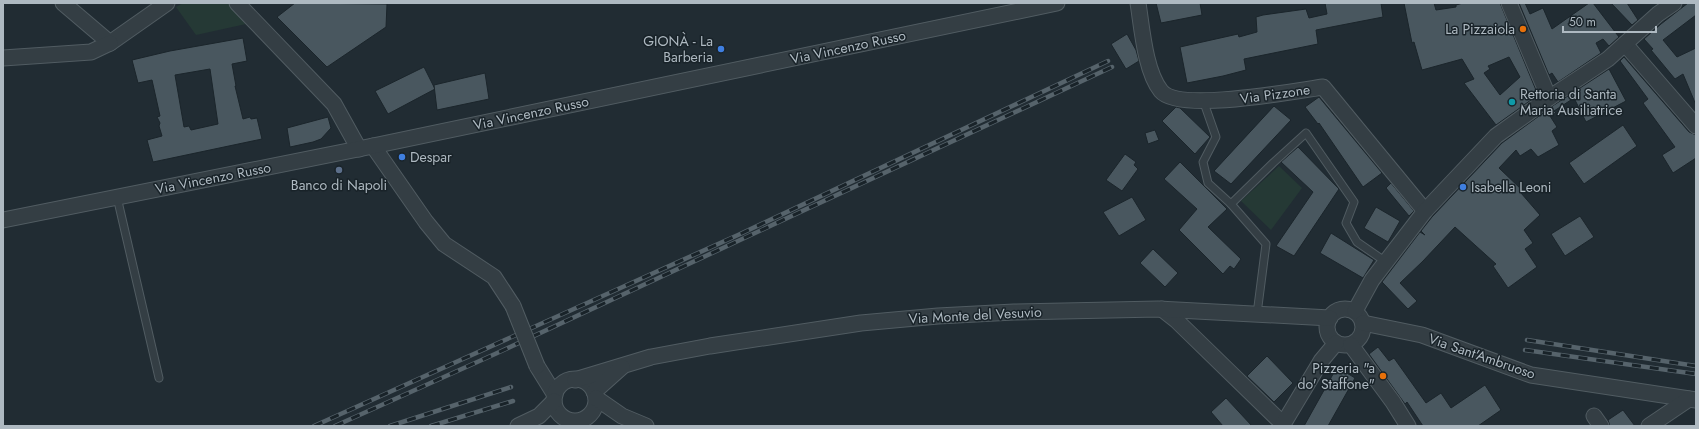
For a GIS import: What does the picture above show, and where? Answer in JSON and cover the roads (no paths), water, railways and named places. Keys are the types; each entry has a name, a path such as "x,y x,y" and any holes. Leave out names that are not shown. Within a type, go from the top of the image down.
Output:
{"street":[{"path":"63,3 110,43"},
{"path":"3,58 91,52 110,43 167,3"},
{"path":"237,3 334,104 366,148 444,244 494,278 513,306 539,370 554,398 559,414 570,421 622,416"},
{"name":"Via Vincenzo Russo","path":"3,220 366,148 1057,3"},
{"name":"Via Pizzone","path":"1138,3 1151,74 1162,92 1176,98 1239,100 1323,87 1425,211"},
{"path":"1509,3 1548,98"},
{"path":"1359,317 1346,309 1334,312 1327,326 1330,338 1342,346 1351,345 1359,340 1363,334 1359,317 1372,280 1425,211 1496,136 1548,98 1608,59 1658,14 1674,3"},
{"path":"1625,44 1696,126"},
{"path":"1162,309 1176,320 1283,425 1321,361 1336,343"},
{"name":"Via Monte del Vesuvio","path":"518,426 539,416 554,398 558,388 572,380 651,357 710,346 861,323 938,316 1014,312 1162,309 1330,318"},
{"name":"Via Sant'Ambruoso","path":"1359,317 1422,335 1531,376 1693,400"},
{"path":"1351,345 1393,402 1408,426"},
{"name":"Via Monte del Vesuvio","path":"584,419 594,410 595,395 624,366"},
{"path":"539,370 586,383 595,395 622,416 646,426"},
{"path":"1649,426 1693,400"},
{"path":"539,416 564,418"}],"lane":[{"path":"1202,100 1216,137 1203,162 1208,183 1232,204 1266,244 1257,314"},
{"path":"1232,204 1306,133 1354,202 1346,223 1357,242 1386,262"},
{"path":"117,197 159,378"}],"railway":[{"path":"314,426 738,235 1108,61"},
{"path":"335,426 495,354 1112,67"},
{"path":"1527,340 1696,366"},
{"path":"1525,350 1696,374"},
{"path":"390,426 511,387"},
{"path":"431,426 513,401"}],"place":[{"name":"La Pizzaiola","path":"1523,29"},
{"name":"GIONÀ - La Barberia","path":"721,49"},
{"name":"Rettoria di Santa Maria Ausiliatrice","path":"1512,102"},
{"name":"Despar","path":"402,157"},
{"name":"Banco di Napoli","path":"339,170"},
{"name":"Isabella Leoni","path":"1463,187"},
{"name":"Pizzeria \"a do' Staffone\"","path":"1383,376"}]}
